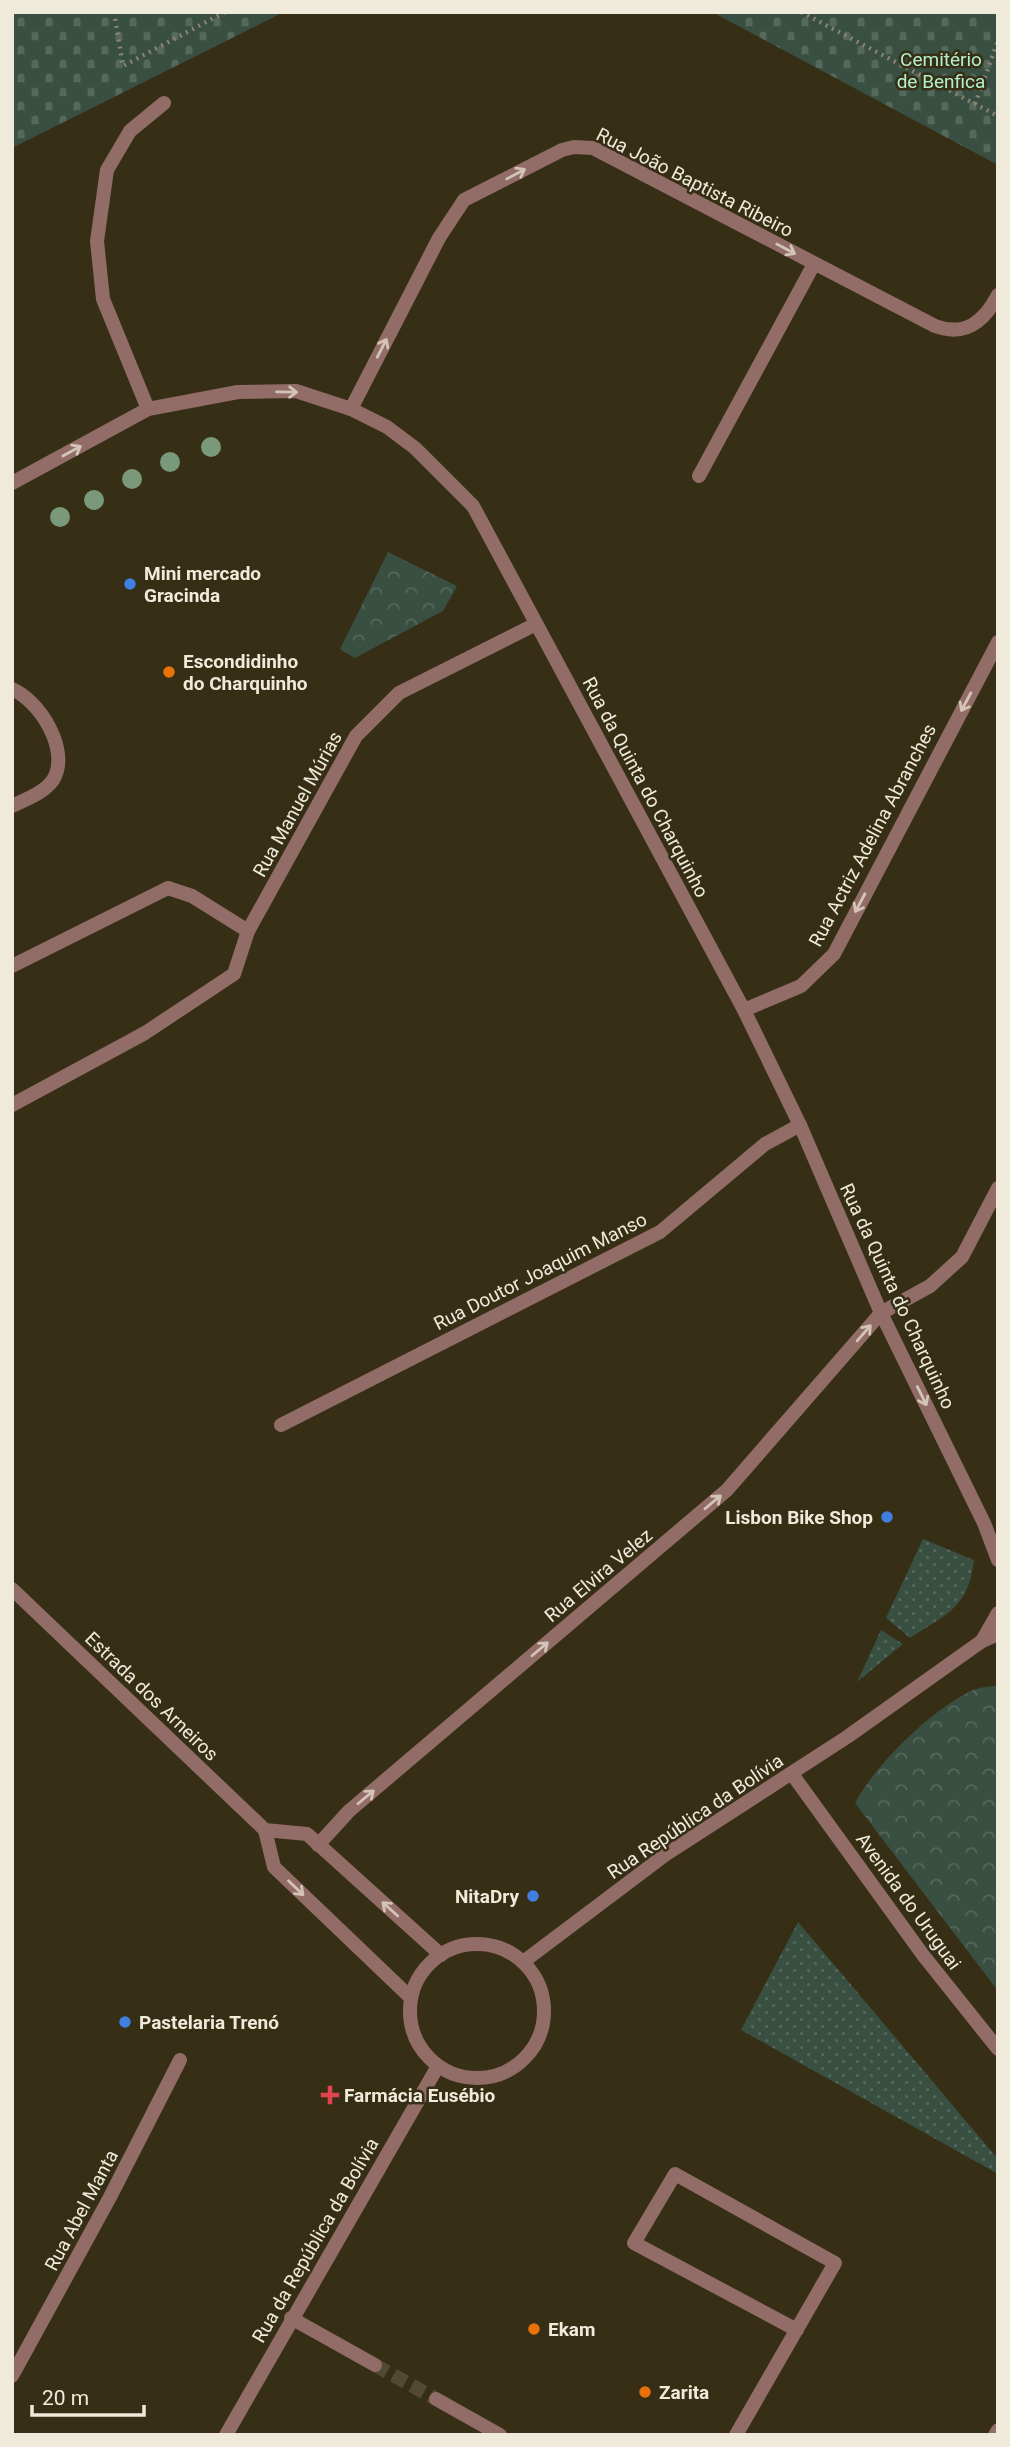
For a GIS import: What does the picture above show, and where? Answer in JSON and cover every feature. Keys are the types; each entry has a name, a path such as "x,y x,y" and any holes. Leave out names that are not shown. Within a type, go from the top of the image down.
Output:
{"street":[{"path":"148,409 103,299 97,241 107,170 131,131 164,103"},
{"name":"Rua João Baptista Ribeiro","path":"351,409 439,238 464,200 562,150 574,147 593,148 945,330 957,330 981,320 998,295"},
{"path":"699,476 814,264"},
{"name":"Rua da Quinta do Charquinho","path":"12,483 148,409 238,392 296,391 351,409 387,427 415,448 472,506 744,1010 800,1125 881,1313 984,1522 998,1560"},
{"name":"Rua Manuel Múrias","path":"12,1105 145,1032 234,974 248,931 356,736 399,693 536,624"},
{"name":"Rua Actriz Adelina Abranches","path":"744,1010 802,986 834,954 998,642"},
{"path":"12,689 31,702 43,717 56,745 58,764 49,785 12,806"},
{"path":"12,966 168,888 191,897 248,931"},
{"name":"Rua Doutor Joaquim Manso","path":"281,1425 660,1232 765,1144 800,1125"},
{"path":"881,1313 930,1286 962,1257 998,1188"},
{"name":"Rua Elvira Velez","path":"318,1845 349,1811 727,1490 881,1313"},
{"name":"Estrada dos Arneiros","path":"12,1589 265,1830"},
{"path":"982,1641 998,1613"},
{"path":"982,1641 998,1634"},
{"name":"Rua República da Bolívia","path":"523,1962 665,1855 792,1774 982,1641"},
{"name":"Avenida do Uruguai","path":"792,1774 923,1955 998,2049"},
{"path":"411,1998 274,1867 265,1830 307,1834 440,1955"},
{"path":"474,1944 500,1949 523,1962 534,1976 544,2011 542,2029 523,2060 508,2071 490,2077 472,2078 438,2066 414,2036 410,2018 411,1998 426,1967 440,1955 474,1944"},
{"name":"Rua Abel Manta","path":"12,2376 109,2199 180,2060"},
{"name":"Rua da República da Bolívia","path":"226,2435 438,2066"},
{"path":"736,2435 797,2330 835,2263 675,2174 634,2243 797,2330"},
{"path":"291,2318 375,2365"},
{"path":"436,2399 500,2435"},
{"path":"995,2435 998,2430"}],"path":[{"path":"114,12 123,66 225,12"},
{"path":"801,12 998,116"},
{"path":"975,104 998,41"}],"green space":[{"path":"12,12 284,12 12,148"},
{"name":"Cemitério de Benfica","path":"712,12 998,12 998,165"},
{"path":"388,552 457,586 443,611 355,658 340,649"},
{"path":"923,1539 974,1560 967,1589 954,1608 910,1638 886,1618"},
{"path":"881,1630 903,1644 857,1682"},
{"path":"998,1685 998,1991 855,1803 876,1772 922,1725 971,1691"},
{"path":"798,1922 998,2159 998,2174 741,2030"}],"tunnel":[{"path":"375,2365 436,2399"}],"place":[{"name":"Mini mercado Gracinda","path":"130,584"},
{"name":"Escondidinho do Charquinho","path":"169,672"},
{"name":"Lisbon Bike Shop","path":"887,1517"},
{"name":"NitaDry","path":"533,1896"},
{"name":"Pastelaria Trenó","path":"125,2022"},
{"name":"Farmácia Eusébio","path":"330,2095"},
{"name":"Ekam","path":"534,2329"},
{"name":"Zarita","path":"645,2392"}]}
